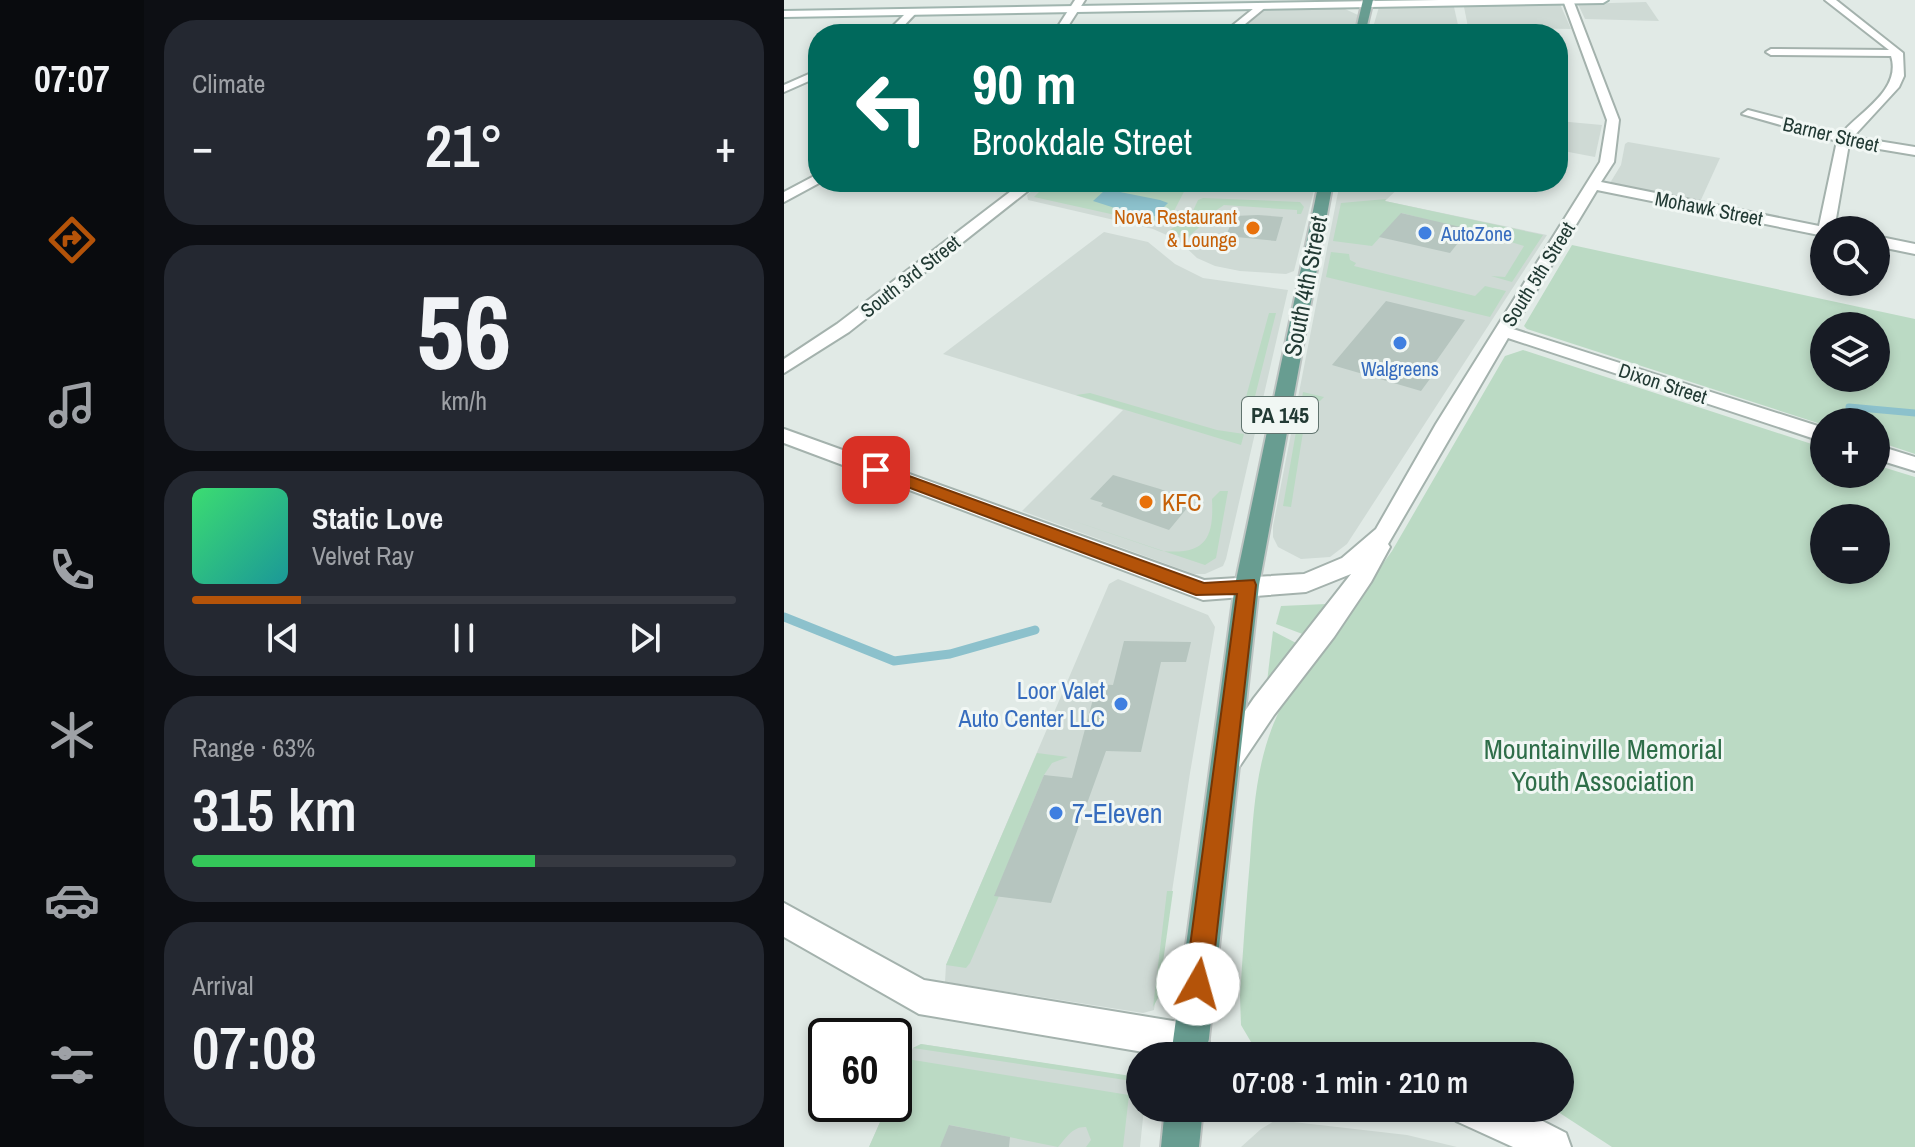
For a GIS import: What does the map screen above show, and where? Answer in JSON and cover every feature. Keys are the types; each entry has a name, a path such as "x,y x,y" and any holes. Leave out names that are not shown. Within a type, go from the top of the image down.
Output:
{"main road":[{"path":"1362,24 1368,2"},
{"name":"South 4th Street","path":"1191,1042 1247,585 1324,192"},
{"path":"1180,1147 1183,1122"}],"street":[{"name":"South 5th Street","path":"1222,770 1248,725 1366,572 1384,535 1503,331 1610,155 1613,120 1568,0"},
{"path":"784,14 1078,5 1229,3 1262,6 1603,0"},
{"path":"1828,216 1844,139 1901,85 1906,71 1898,53 1830,0"},
{"path":"1065,24 1078,5"},
{"path":"1240,24 1262,6"},
{"path":"900,24 912,12"},
{"path":"1771,52 1898,53"},
{"path":"784,89 808,78"},
{"name":"Barner Street","path":"1748,114 1844,139 1915,151"},
{"path":"784,198 808,184"},
{"name":"Mohawk Street","path":"1593,185 1810,227"},
{"name":"South 3rd Street","path":"784,367 843,328 1019,192"},
{"path":"1890,244 1915,249"},
{"name":"Dixon Street","path":"1503,331 1810,430"},
{"name":"South 5th Street","path":"784,436 1203,590 1306,583 1350,564 1384,535"},
{"path":"1890,456 1915,464"},
{"path":"784,919 919,997 1154,1042"},
{"path":"1504,1122 1552,1147"}],"shaded area":[{"path":"1646,2 1659,21 1585,19 1578,4"},
{"path":"1560,4 1571,29 1568,29 1568,24 1467,24 1464,7"},
{"path":"1447,5 1454,7 1458,24 1374,24 1379,7"},
{"path":"1265,9 1345,9 1358,15 1356,24 1245,24"},
{"path":"1568,122 1602,125 1595,157 1568,152"},
{"path":"1628,142 1720,158 1700,202 1610,183 1621,165"},
{"path":"1031,192 1314,192 1294,271 1286,274 1215,266 1197,258 1178,240 1153,229 1028,200 1027,195"},
{"path":"1338,192 1394,192 1385,201 1547,235 1347,544 1330,557 1301,559 1278,547 1273,537"},
{"path":"1104,232 1148,242 1175,264 1203,278 1288,290 1226,559 1223,566 1205,574 1194,574 1022,511 1123,410 943,354"},
{"path":"1118,579 1208,615 1215,627 1154,1010 1143,1013 945,982 946,965 1109,584"},
{"path":"921,1044 1126,1076 1126,1122 1143,1122 1140,1147 869,1147 880,1122 912,1122 913,1048"},
{"path":"1273,1122 1293,1122 1407,1135 1457,1147 1241,1147"}],"green space":[{"path":"1039,192 1184,192 1174,211 1156,224 1034,197"},
{"path":"1386,199 1543,235 1512,282 1491,276 1505,277 1524,246 1511,242 1513,236 1492,231 1489,236 1402,213 1372,246 1333,241 1341,203"},
{"path":"1198,200 1300,202 1304,207 1301,214 1297,214 1297,210 1224,205 1205,218 1206,221 1186,239 1170,230 1191,215"},
{"path":"1572,245 1883,312 1810,312 1810,392 1890,392 1890,314 1915,319 1915,454 1890,446 1890,408 1810,408 1810,420 1524,326"},
{"path":"1331,252 1349,254 1350,260 1356,263 1354,266 1475,296 1485,286 1506,291 1490,317 1326,277"},
{"path":"1269,313 1276,313 1251,412 1247,412 1243,408"},
{"name":"Mountainville Memorial Youth Association","path":"1523,350 1810,443 1810,488 1890,488 1890,469 1915,477 1915,1147 1612,1147 1574,1122 1574,1042 1251,1042 1241,1025 1240,996 1256,797 1263,757 1276,717 1286,698 1392,551 1505,356"},
{"path":"1303,392 1324,397 1320,401 1308,401 1291,507 1283,506"},
{"path":"1090,393 1217,430 1244,434 1241,445 1076,395"},
{"path":"1220,491 1228,491 1216,558 1205,565 1163,551 1177,552 1198,547 1209,534 1212,499"},
{"path":"1326,604 1305,635 1276,624 1281,606"},
{"path":"1273,631 1298,644 1267,682"},
{"path":"1037,753 1068,757 1052,763 1044,775 995,895 999,896 970,963 966,968 946,965"},
{"path":"1167,891 1173,891 1158,998 1153,1007"},
{"path":"921,1044 1126,1075 1126,1080 913,1048"},
{"path":"912,1060 1126,1095 1123,1147 1086,1147 1091,1140 1086,1127 1067,1136 1058,1147 950,1125 940,1147 869,1147 880,1122 912,1122"}],"water":[{"path":"1103,192 1120,192 1168,203 1155,216 1146,218 1093,201"}],"building":[{"name":"AutoZone","path":"1401,213 1469,229 1450,253 1379,237"},
{"name":"Nova Restaurant & Lounge","path":"1234,216 1283,217 1276,241 1226,236"},
{"name":"Walgreens","path":"1386,301 1465,320 1430,370 1435,372 1421,391 1332,365"},
{"name":"KFC","path":"1113,475 1193,501 1169,530 1101,506 1103,503 1090,499"},
{"path":"1124,641 1191,642 1186,662 1161,662 1141,752 1106,751 1051,903 994,896 1044,775 1072,778 1097,684 1113,685"},
{"path":"949,1125 1010,1137 1009,1147 940,1147"}],"waterway":[{"path":"1849,407 1915,413"},
{"path":"784,617 894,661 950,654 1035,630"}],"place":[{"name":"Nova Restaurant & Lounge","path":"1253,228"},
{"name":"AutoZone","path":"1425,233"},
{"name":"Walgreens","path":"1400,343"},
{"name":"KFC","path":"1146,502"},
{"name":"Loor Valet Auto Center LLC","path":"1121,704"},
{"name":"7-Eleven","path":"1056,813"}],"route":[{"path":"876,470 1203,590 1247,585 1198,984"}]}
